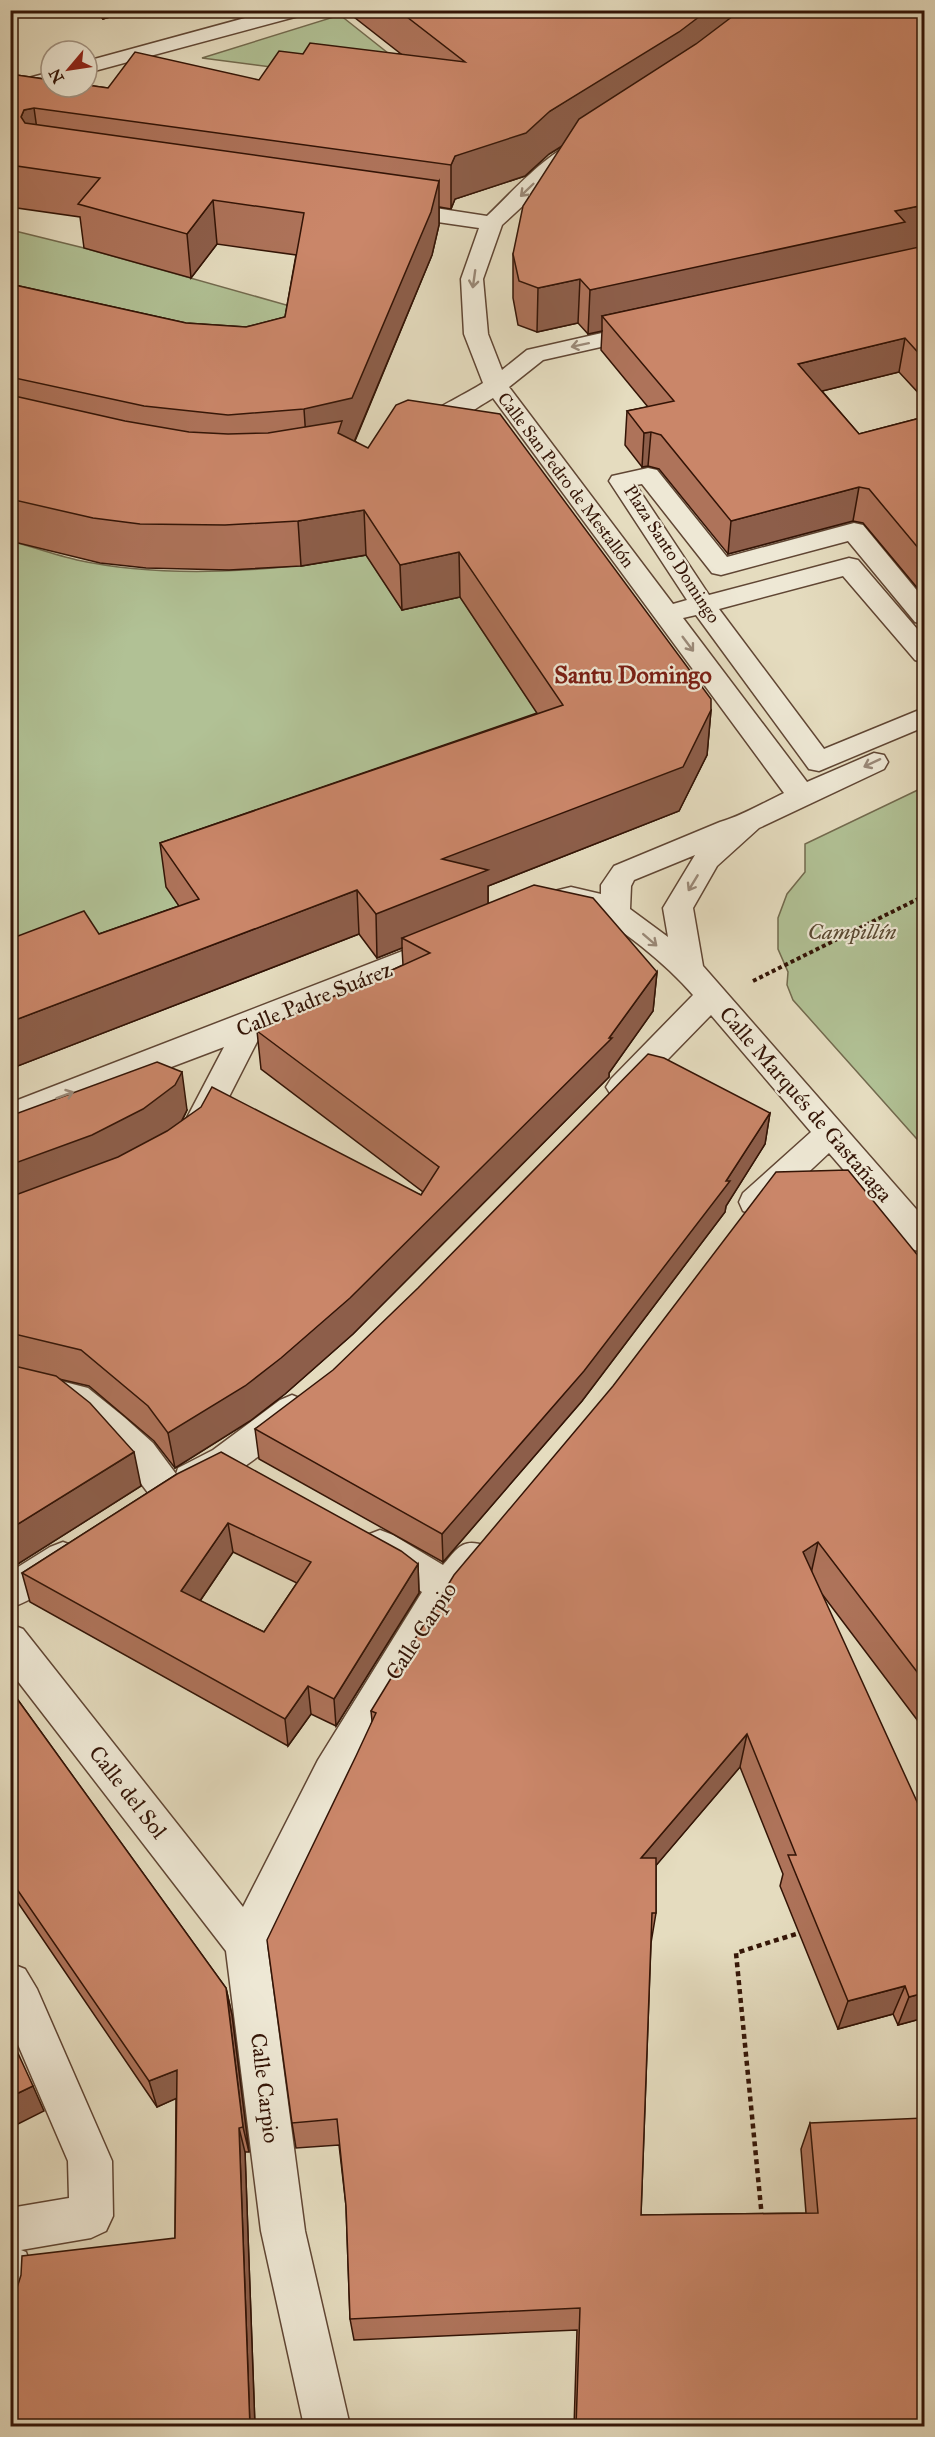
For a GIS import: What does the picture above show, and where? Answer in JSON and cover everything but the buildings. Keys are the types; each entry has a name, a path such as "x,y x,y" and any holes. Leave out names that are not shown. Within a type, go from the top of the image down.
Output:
{"street":[{"path":"136,53 242,10"},
{"path":"99,64 299,10"},
{"path":"10,90 39,82"},
{"name":"Calle San Pedro de Mestallón","path":"597,136 558,161 492,223 472,279 476,334 496,386 802,796"},
{"path":"376,207 492,223"},
{"path":"401,435 434,422 496,386 535,355 673,324"},
{"name":"Plaza Santo Domingo","path":"924,616 854,531 721,567 648,475 621,481 702,604 819,762 924,717"},
{"path":"666,615 849,566 924,654"},
{"path":"615,914 616,885 624,873 749,821 924,738"},
{"path":"688,969 678,908 707,860 749,821"},
{"path":"530,911 563,897 595,902 629,922 688,969"},
{"name":"Calle Padre Suárez","path":"10,1116 251,1024 466,937"},
{"name":"Calle Marqués de Gastañaga","path":"688,969 924,1240"},
{"path":"604,1106 713,998"},
{"path":"170,1152 194,1134 251,1024"},
{"path":"737,1226 758,1198 831,1132"},
{"path":"10,1382 76,1398 112,1427 140,1454 168,1491"},
{"path":"139,1510 168,1491 239,1468 313,1394"},
{"path":"355,1532 417,1567 446,1589"},
{"name":"Calle Carpio","path":"327,2427 283,2231 246,1943 332,1773 446,1589 491,1536"},
{"path":"10,1592 89,1541"},
{"name":"Calle del Sol","path":"10,1641 246,1943"},
{"path":"10,1983 22,2004 90,2161 92,2216 10,2230"},
{"path":"10,2268 10,2295"}],"path":[{"path":"713,998 924,896"},
{"path":"762,2225 736,1953 799,1933"}],"green space":[{"path":"340,15 432,88 202,58"},
{"path":"11,230 84,248 297,308 307,356 11,326"},
{"path":"11,541 69,558 147,570 259,569 296,566 366,555 402,610 460,597 545,725 167,887 189,921 11,986"},
{"name":"Campillín","path":"924,787 924,1147 793,1000 787,985 788,972 778,949 778,918 787,894 805,872 805,844"}],"tunnel":[{"path":"203,2237 283,2231"}],"district":[{"name":"Santu Domingo","path":"633,675"}]}
